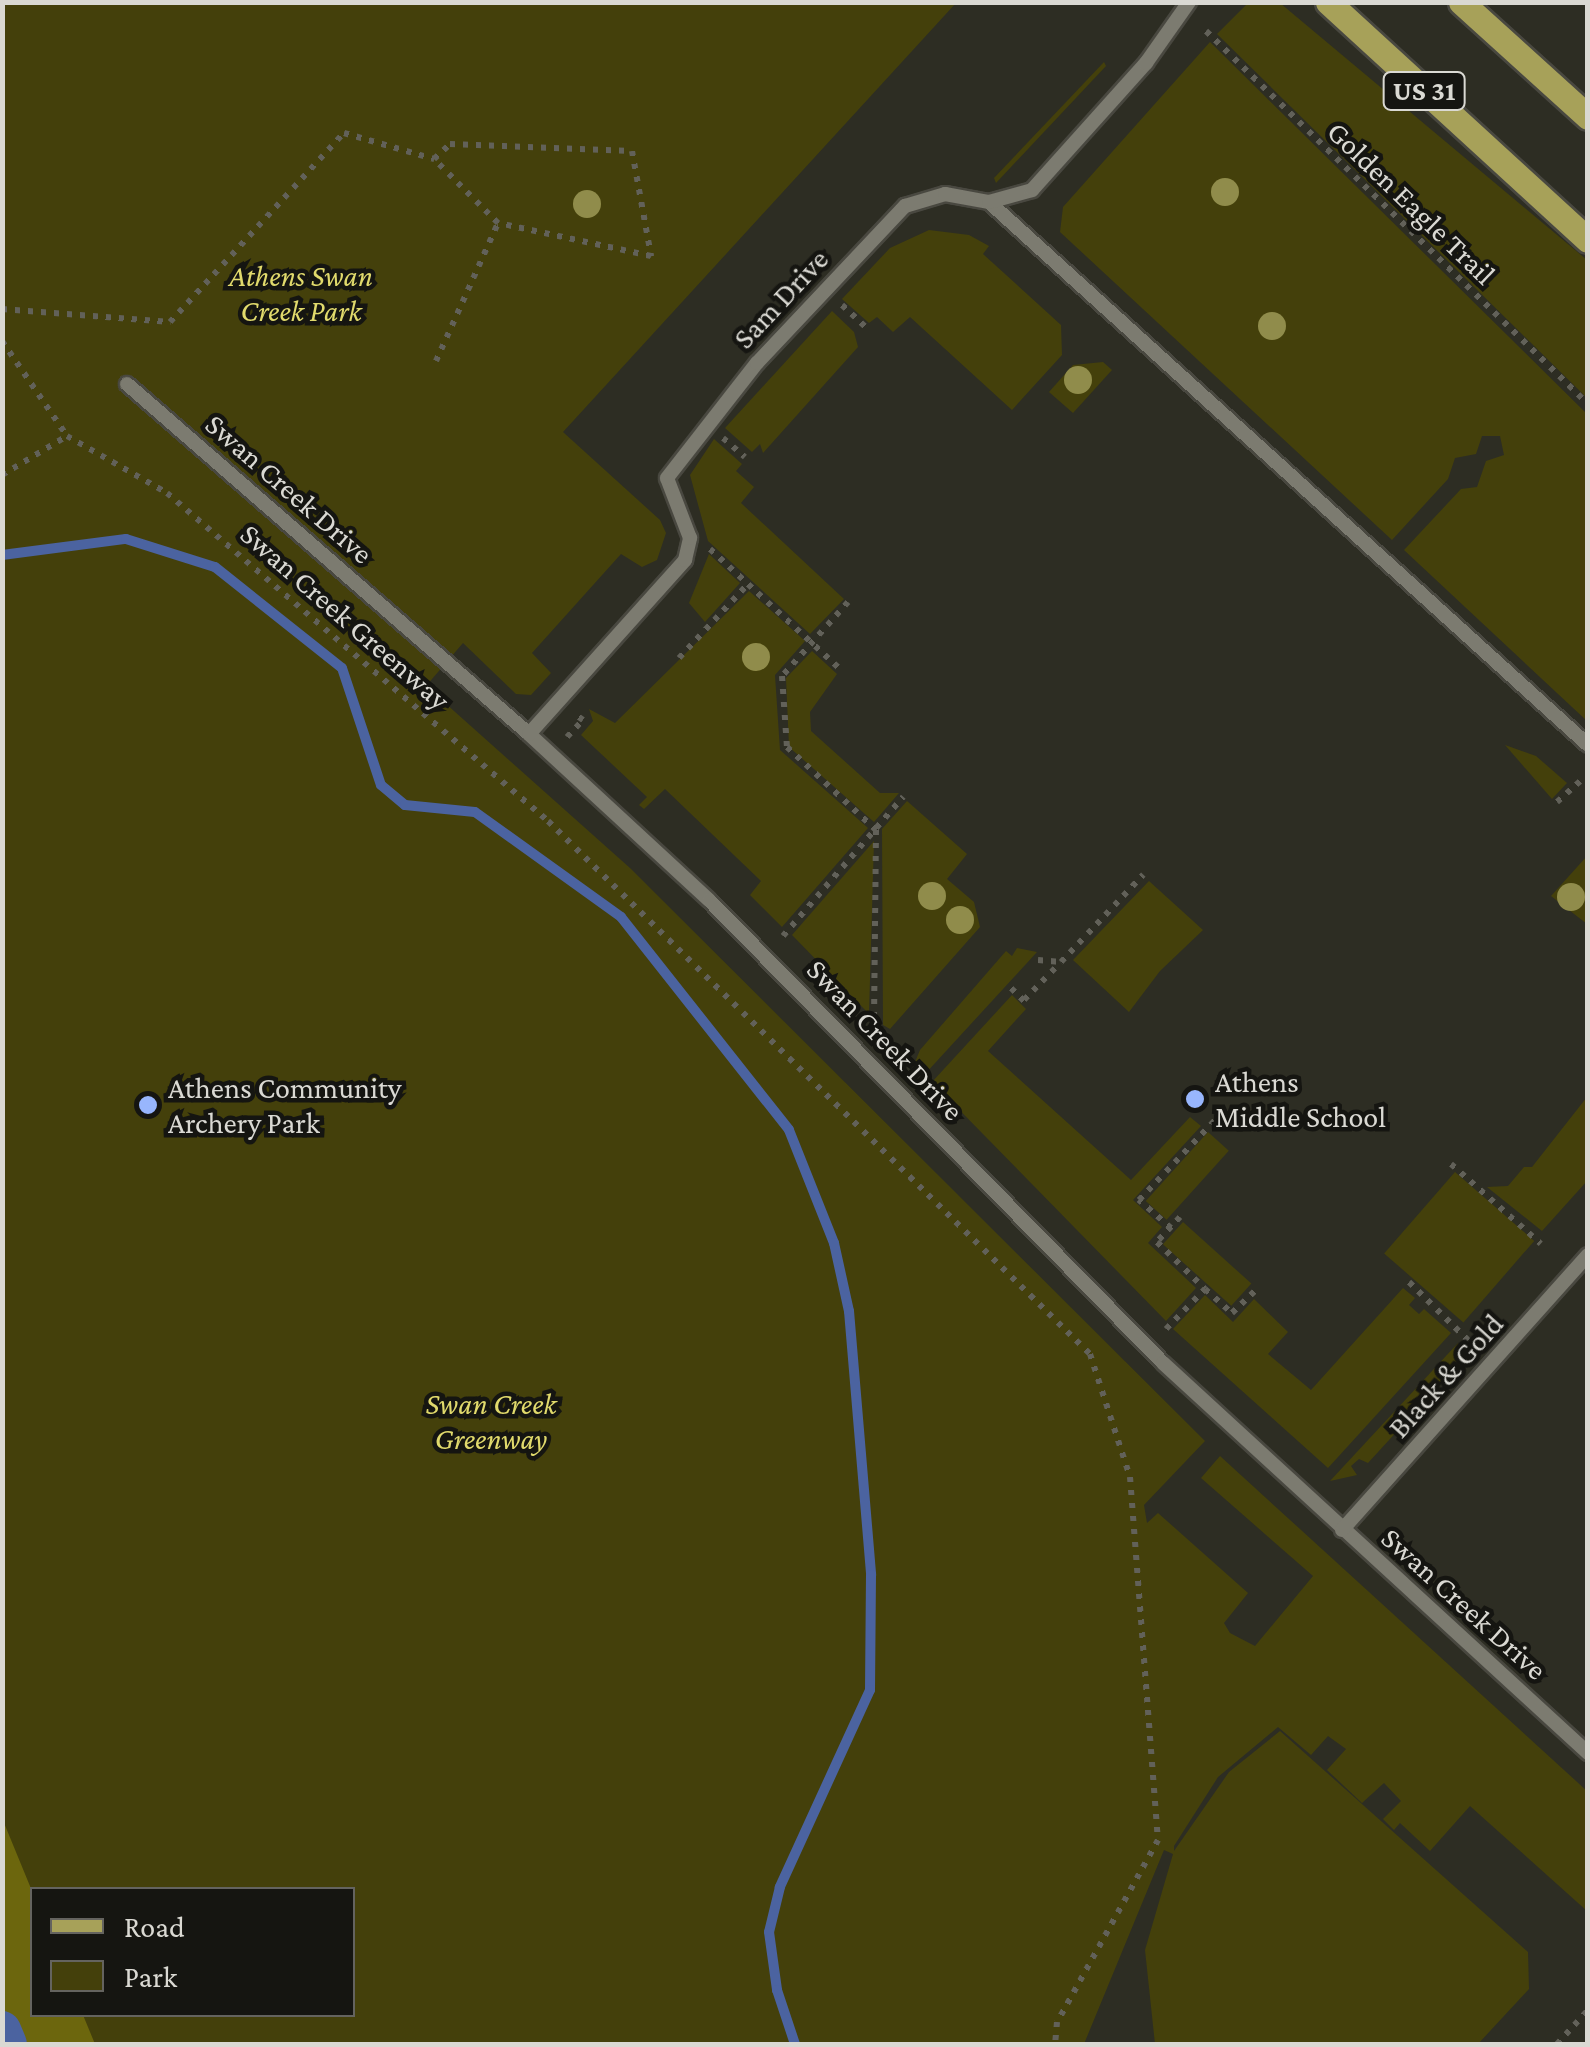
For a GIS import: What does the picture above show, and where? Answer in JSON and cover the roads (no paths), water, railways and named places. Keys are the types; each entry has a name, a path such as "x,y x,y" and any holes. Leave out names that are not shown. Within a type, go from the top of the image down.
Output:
{"main road":[{"name":"US 31","path":"1328,2 1588,240"},
{"name":"US 31","path":"1462,2 1588,118"}],"lane":[{"name":"Sam Drive","path":"530,734 686,560 690,538 667,478 757,363 906,206 946,194 989,202 1032,190 1146,63 1190,2"},
{"path":"989,202 1588,745"},
{"name":"Swan Creek Drive","path":"127,384 530,734 710,900 1163,1363 1588,1753"},
{"name":"Black & Gold","path":"1342,1530 1588,1255"}],"waterway":[{"path":"2,555 126,539 215,567 342,668 381,785 405,805 475,812 621,917 789,1130 834,1243 849,1311 871,1575 870,1690 780,1887 769,1932 777,1990 795,2044"},
{"path":"2,2030 8,2044"}],"place":[{"name":"Athens Middle School","path":"1195,1099"},
{"name":"Athens Community Archery Park","path":"148,1105"}],"park label":[{"name":"Athens Swan Creek Park","path":"301,293"},
{"name":"Swan Creek Greenway","path":"491,1421"}]}
